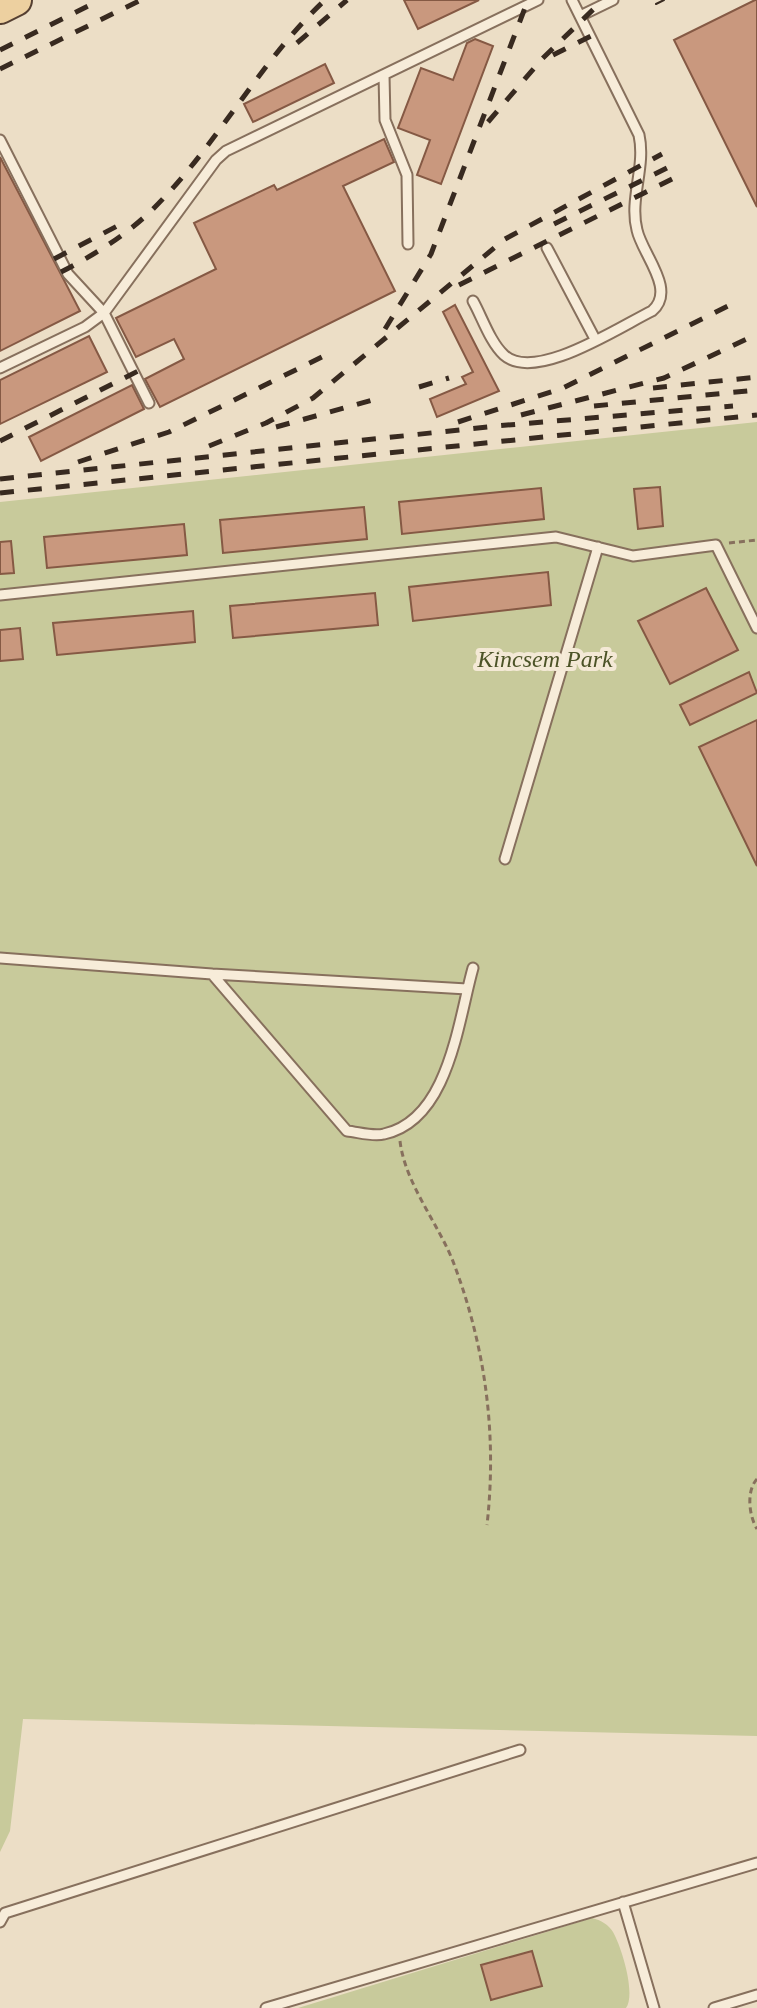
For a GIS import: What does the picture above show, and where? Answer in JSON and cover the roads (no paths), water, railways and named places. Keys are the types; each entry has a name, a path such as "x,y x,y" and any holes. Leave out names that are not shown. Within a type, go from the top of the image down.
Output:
{"main road":[{"path":"0,8 16,0"}],"lane":[{"path":"0,368 85,327 104,313 221,155 538,0"},
{"path":"473,301 501,351 516,362 530,365 544,363 652,311 662,294 635,220 642,155 639,135 572,0"},
{"path":"580,16 613,0"},
{"path":"384,75 385,120 407,175 408,244"},
{"path":"0,140 68,274 104,313 149,403"},
{"path":"547,248 595,339"},
{"path":"0,595 556,537 633,556 716,545 757,628"},
{"path":"505,859 598,547"},
{"path":"0,958 467,989"},
{"path":"212,974 347,1131 381,1135 399,1129 422,1113 440,1090 473,968"},
{"path":"0,1922 5,1913 520,1750"},
{"path":"266,2008 757,1863"},
{"path":"623,1902 654,2008"},
{"path":"714,2008 757,1995"}],"tram line":[{"path":"656,4 664,0"}],"railway":[{"path":"0,50 100,0"},
{"path":"0,69 141,0"},
{"path":"61,272 109,244 152,210 197,159 279,50 325,0"},
{"path":"297,43 347,0"},
{"path":"385,329 431,254 528,0"},
{"path":"488,122 542,59 603,0"},
{"path":"553,55 601,31"},
{"path":"209,446 266,423 313,398 505,239 662,154"},
{"path":"554,224 669,167"},
{"path":"459,285 674,178"},
{"path":"54,259 125,222"},
{"path":"458,422 563,388 736,302"},
{"path":"521,415 664,378 753,336"},
{"path":"78,462 169,432 324,356"},
{"path":"0,441 142,369"},
{"path":"653,388 757,377"},
{"path":"419,387 449,378"},
{"path":"594,406 757,390"},
{"path":"276,427 380,398"},
{"path":"0,479 496,426 733,406"},
{"path":"0,493 757,415"}],"park label":[{"name":"Kincsem Park","path":"545,659"}]}
